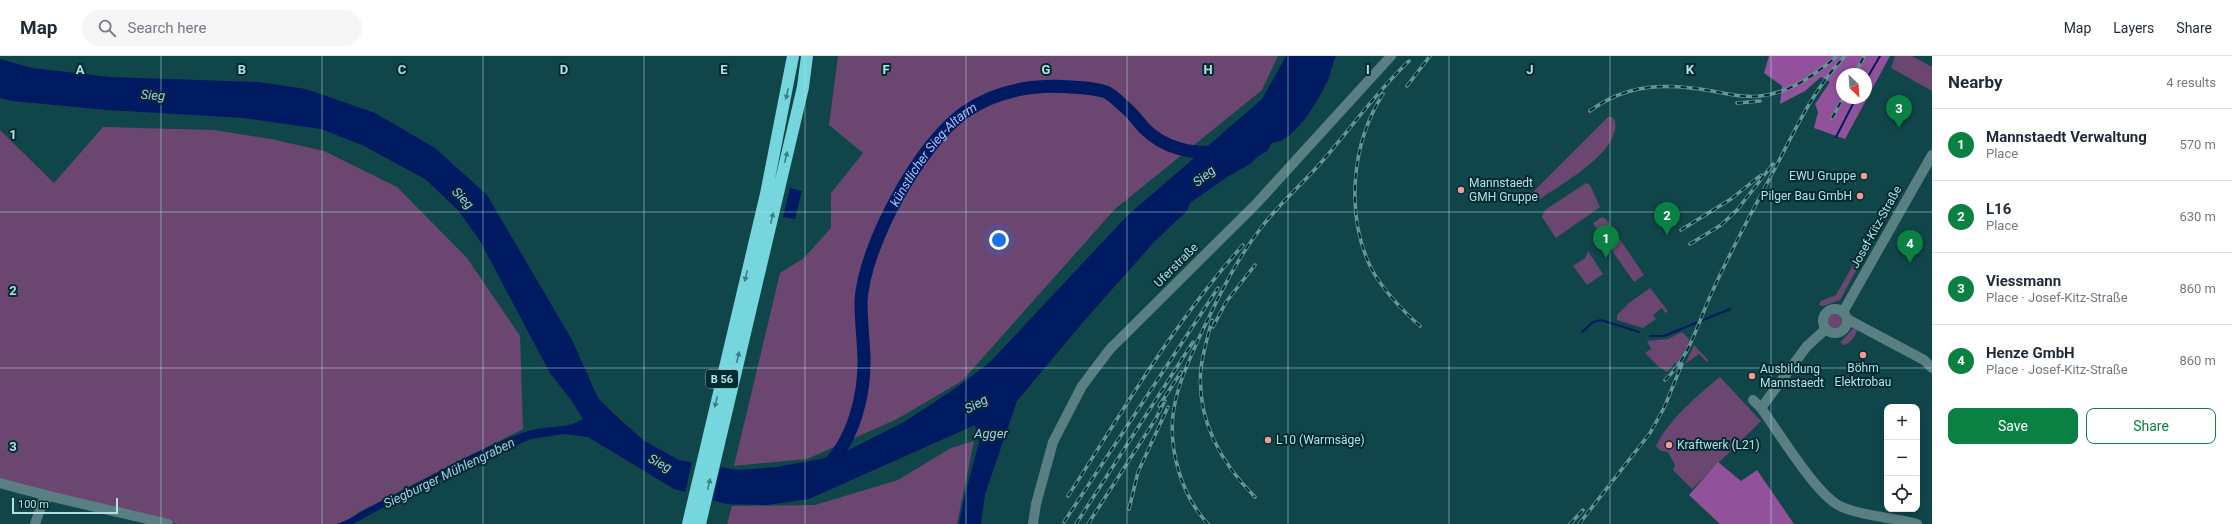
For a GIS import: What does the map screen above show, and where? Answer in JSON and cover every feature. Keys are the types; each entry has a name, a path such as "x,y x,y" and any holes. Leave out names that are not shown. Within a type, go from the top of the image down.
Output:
{"highway":[{"name":"B 56","path":"761,239 789,86 793,56"},
{"name":"B 56","path":"694,522 761,239 802,87 807,56"}],"street":[{"name":"Uferstraße","path":"1033,524 1036,504 1053,442 1082,386 1110,349 1256,204 1391,56"},
{"name":"Josef-Kitz-Straße","path":"1845,316 1932,155"},
{"path":"1845,316 1846,326 1840,332 1833,333 1826,329 1823,320 1826,313 1836,309 1845,316 1924,360 1932,368"},
{"path":"1761,408 1807,346 1826,329"},
{"path":"1753,400 1761,408 1814,483 1834,502 1847,509 1917,524"},
{"path":"0,483 81,505 96,506 168,524"},
{"path":"35,524 43,502 49,497"}],"shaded area":[{"path":"838,56 1278,56 1262,90 1115,209 962,381 897,419 807,459 734,466 780,273 804,258 831,228 831,193 863,153 829,125"},
{"path":"1769,56 1890,56 1872,89 1872,68 1836,68 1836,104 1864,104 1845,139 1814,128 1818,112 1815,104 1830,82 1821,77 1805,91 1780,104 1782,86 1764,73"},
{"path":"1895,56 1912,56 1932,67 1932,91 1891,68"},
{"path":"1608,117 1612,117 1615,121 1614,133 1609,144 1599,156 1574,177 1539,200 1532,199 1532,193"},
{"path":"103,127 214,130 271,139 324,151 397,187 467,258 520,336 523,429 359,512 347,521 337,524 178,524 0,479 0,130 54,183"},
{"path":"1586,183 1590,185 1600,207 1556,238 1542,217 1545,210"},
{"path":"1602,217 1606,219 1644,275 1634,282 1593,223"},
{"path":"1863,247 1868,249 1840,300 1823,306 1819,305 1821,301 1836,295"},
{"path":"1588,251 1603,274 1587,285 1573,266 1585,258"},
{"path":"1650,288 1668,311 1665,313 1662,308 1653,315 1656,319 1643,328 1617,320 1617,315 1629,303"},
{"path":"1835,314 1840,316 1842,321 1840,326 1835,328 1830,326 1828,321 1830,316"},
{"path":"1854,327 1857,331 1855,336 1845,345 1842,345 1841,342"},
{"path":"1682,332 1689,339 1688,345 1677,364 1675,363 1667,372 1658,366 1645,353 1651,349 1647,341 1668,339"},
{"path":"1694,345 1708,360 1707,362 1699,354 1685,364"},
{"path":"1720,377 1761,421 1692,489 1673,470 1675,465 1668,452 1661,451 1656,446 1676,417"},
{"path":"974,441 957,524 727,524 732,506 815,505 898,480 951,448"},
{"path":"1718,462 1741,481 1757,470 1794,524 1720,524 1689,495"}],"water":[{"path":"1286,56 1336,56 1328,80 1319,98 1297,128 1289,135 1281,141 1272,143 1267,151 1257,157 1250,164 1227,177 1190,203 1187,211 1154,242 1084,321 1017,401 985,494 981,524 959,524 965,494 979,443 975,425 809,499 767,505 726,504 674,489 588,437 564,434 531,439 414,491 353,524 337,524 487,447 525,432 569,425 583,419 571,400 550,373 480,241 458,210 425,179 362,145 321,129 243,118 107,110 12,101 0,98 0,59 32,68 110,77 259,82 306,89 375,113 435,148 487,195 572,340 598,398 613,413 643,440 679,460 738,470 776,467 837,456 904,422 956,388 990,362 1127,216 1262,99"},
{"path":"790,188 802,191 795,219 783,217"}],"pier":[{"path":"692,461 721,465 712,502 685,494"}],"waterway":[{"path":"1872,70 1880,56"},
{"name":"künstlicher Sieg-Altarm","path":"825,468 835,457 850,431 860,401 864,371 861,301 864,278 883,225 913,171 930,147 948,127 965,112 990,98 1016,90 1058,86 1093,89 1106,92 1111,95 1130,111 1152,136 1161,141 1188,151 1217,152"},
{"path":"1836,137 1853,104"},
{"path":"1650,336 1664,336 1730,309"},
{"path":"1582,332 1593,322 1601,320 1639,332"}],"railway":[{"path":"1407,86 1430,56"},
{"path":"1590,111 1618,95 1633,90 1664,86 1696,88 1748,96 1771,94 1802,82 1837,56"},
{"path":"1665,380 1674,371 1688,349 1727,260 1804,112 1822,84 1845,56"},
{"path":"1858,68 1864,56"},
{"path":"1208,524 1199,513 1184,487 1175,458 1173,444 1173,415 1177,395 1191,357 1227,281 1252,241 1274,212 1318,166 1373,99 1409,61"},
{"path":"1383,94 1372,114 1358,157 1355,180 1355,204 1358,227 1363,249 1377,278 1394,300 1420,326"},
{"path":"1737,103 1760,101"},
{"path":"1832,118 1840,104"},
{"path":"1690,244 1721,225 1737,210 1773,164"},
{"path":"1681,230 1731,199 1761,175"},
{"path":"1068,496 1172,335 1218,274 1243,245"},
{"path":"1213,327 1226,302 1255,265"},
{"path":"1064,522 1218,288"},
{"path":"1212,320 1204,350 1200,387 1207,422 1213,439 1222,455 1232,470 1255,497"},
{"path":"1076,524 1193,342"},
{"path":"1579,524 1650,433 1664,408 1682,364"},
{"path":"1159,406 1181,372"},
{"path":"1088,524 1155,420 1165,401"},
{"path":"1129,509 1138,472 1168,407"},
{"path":"1570,524 1583,510"}],"place":[{"name":"Viessmann","path":"1899,128"},
{"name":"EWU Gruppe","path":"1864,176"},
{"name":"Mannstaedt GMH Gruppe","path":"1461,190"},
{"name":"Pilger Bau GmbH","path":"1860,196"},
{"name":"L16","path":"1667,235"},
{"name":"Mannstaedt Verwaltung","path":"1606,258"},
{"name":"Henze GmbH","path":"1910,263"},
{"name":"Böhm Elektrobau","path":"1863,355"},
{"name":"Ausbildung Mannstaedt","path":"1752,376"},
{"name":"L10 (Warmsäge)","path":"1268,440"},
{"name":"Kraftwerk (L21)","path":"1669,445"}],"water label":[{"name":"Sieg","path":"153,95"},
{"name":"Sieg","path":"1204,176"},
{"name":"Sieg","path":"463,198"},
{"name":"Sieg","path":"976,404"},
{"name":"Agger","path":"991,433"},
{"name":"Sieg","path":"660,463"},
{"name":"Siegburger Mühlengraben","path":"449,473"}]}
